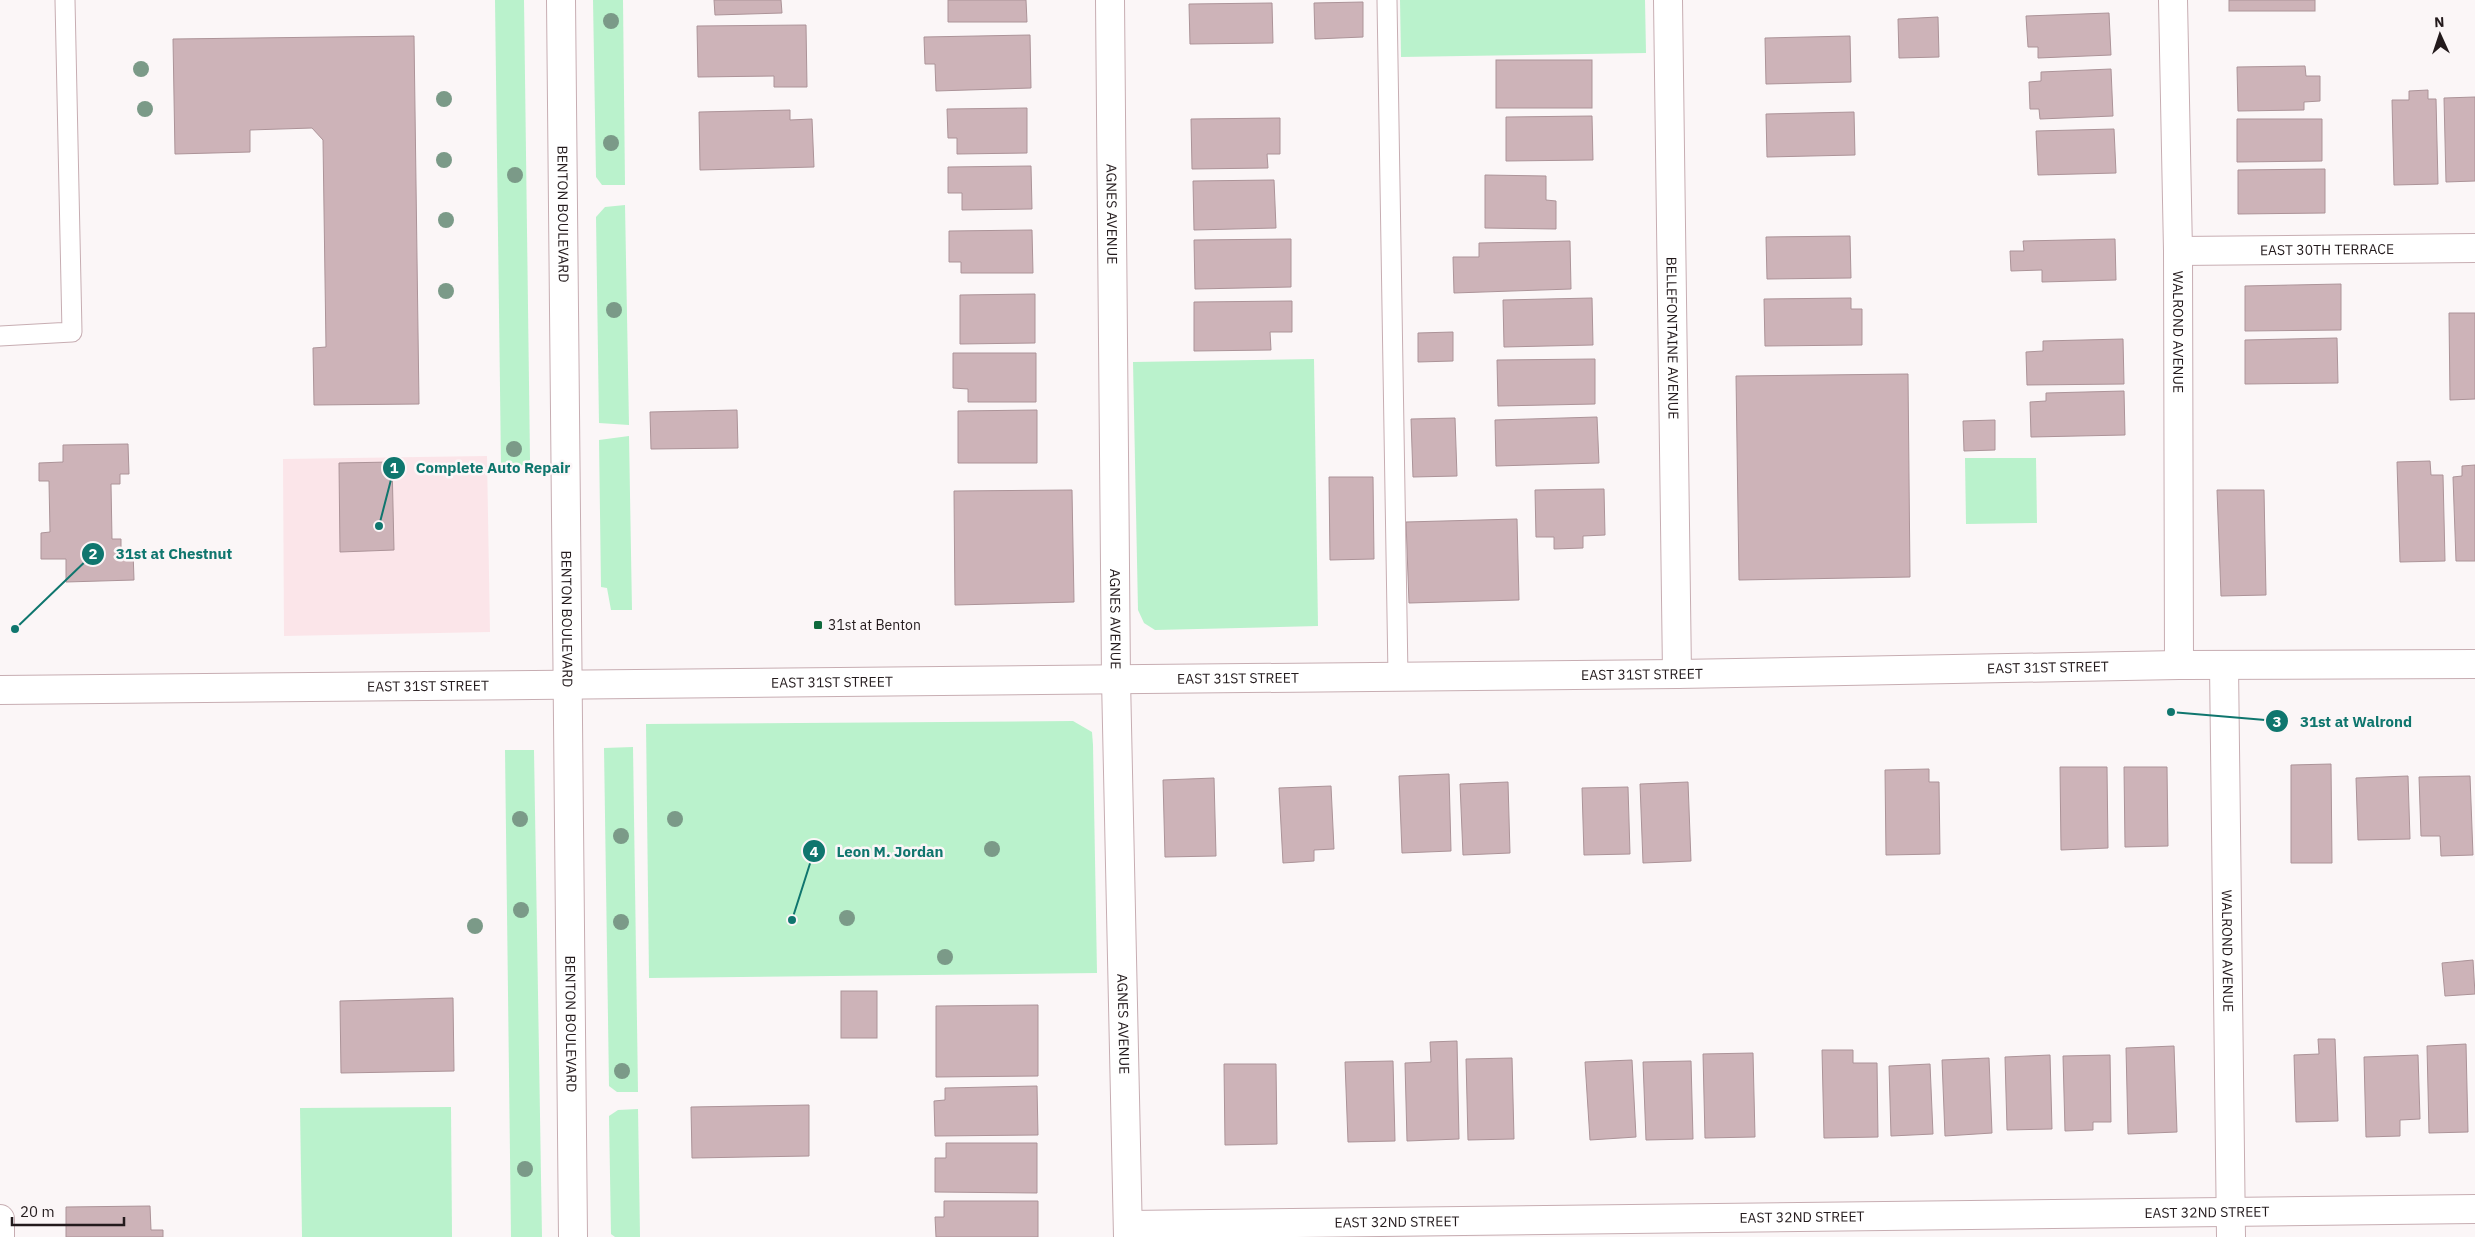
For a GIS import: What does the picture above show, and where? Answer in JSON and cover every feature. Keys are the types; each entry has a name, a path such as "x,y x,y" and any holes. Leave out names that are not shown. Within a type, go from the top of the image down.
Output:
{"street":[{"name":"BENTON BOULEVARD","path":"561,0 573,1237"},
{"name":"AGNES AVENUE","path":"1110,0 1116,679 1128,1231"},
{"name":"BELLEFONTAINE AVENUE","path":"1668,0 1677,674"},
{"name":"WALROND AVENUE","path":"2173,0 2178,252 2179,665"},
{"name":"EAST 30TH TERRACE","path":"2178,252 2475,248"},
{"name":"EAST 31ST STREET","path":"0,690 1677,674 2179,665 2475,664"},
{"name":"WALROND AVENUE","path":"2224,665 2230,1224"},
{"name":"EAST 32ND STREET","path":"1128,1231 2230,1224 2475,1209"},
{"path":"0,1218 0,1237"}],"lane":[{"path":"0,336 72,332 65,0"},
{"path":"1387,0 1398,676"}],"shaded area":[{"path":"487,456 490,632 284,636 283,459"}],"green space":[{"path":"495,0 524,0 530,460 521,466 501,466"},
{"path":"593,0 623,0 625,185 602,185 596,177"},
{"path":"1400,0 1645,0 1646,53 1401,57"},
{"path":"625,205 629,425 599,423 596,217 605,207"},
{"path":"1314,359 1318,626 1155,630 1144,623 1138,610 1133,362"},
{"path":"629,436 632,610 611,610 607,588 601,587 599,440"},
{"path":"1965,458 2036,458 2037,523 1966,524"},
{"path":"1073,721 1092,732 1097,973 649,978 646,724"},
{"path":"633,747 638,1092 617,1092 609,1086 604,748"},
{"path":"505,750 534,750 542,1237 511,1237"},
{"path":"451,1107 452,1237 302,1237 300,1108"},
{"path":"638,1109 640,1237 615,1237 611,1234 609,1116 618,1110"}],"building":[{"path":"714,0 781,0 782,13 715,15"},
{"path":"948,0 1026,0 1027,22 948,22"},
{"path":"2229,0 2315,0 2315,11 2229,11"},
{"path":"1363,2 1363,37 1315,39 1314,3"},
{"path":"1272,3 1273,43 1190,44 1189,4"},
{"path":"2109,13 2111,55 2038,58 2038,47 2028,47 2026,16"},
{"path":"1938,17 1939,57 1899,58 1898,19"},
{"path":"806,25 807,87 774,87 774,76 698,77 697,26"},
{"path":"1030,35 1031,88 936,91 935,64 925,64 924,37"},
{"path":"414,36 419,404 314,405 313,348 326,347 323,140 312,128 250,130 250,152 175,154 173,39"},
{"path":"1850,36 1851,82 1766,84 1765,38"},
{"path":"1496,60 1592,60 1592,108 1496,108"},
{"path":"2305,66 2306,76 2320,76 2320,101 2304,102 2304,110 2238,111 2237,67"},
{"path":"2111,69 2113,116 2040,119 2039,109 2030,109 2029,82 2041,81 2041,72"},
{"path":"2428,90 2428,99 2436,99 2438,184 2394,185 2392,100 2409,100 2409,91"},
{"path":"2475,97 2475,181 2446,182 2444,98"},
{"path":"1027,108 1027,153 957,154 957,138 948,138 947,109"},
{"path":"790,110 790,120 812,119 814,167 700,170 699,112"},
{"path":"1854,112 1855,155 1767,157 1766,114"},
{"path":"1592,116 1593,160 1506,161 1506,117"},
{"path":"1280,118 1280,154 1267,154 1268,168 1192,169 1191,119"},
{"path":"2237,119 2322,119 2322,161 2237,162"},
{"path":"2114,129 2116,173 2038,175 2036,131"},
{"path":"1031,166 1032,209 962,210 962,193 948,193 948,167"},
{"path":"2325,169 2325,213 2238,214 2238,170"},
{"path":"1485,175 1546,176 1546,200 1556,201 1556,229 1485,228"},
{"path":"1274,180 1276,228 1194,230 1193,181"},
{"path":"1032,230 1033,273 961,273 961,262 949,262 949,231"},
{"path":"1850,236 1851,278 1767,279 1766,237"},
{"path":"1291,239 1291,287 1195,289 1194,240"},
{"path":"2115,239 2116,280 2042,282 2042,270 2011,271 2010,251 2024,251 2023,241"},
{"path":"1570,241 1571,289 1454,293 1453,257 1479,257 1479,243"},
{"path":"2341,284 2341,330 2245,331 2245,286"},
{"path":"1035,294 1035,343 960,344 960,295"},
{"path":"1592,298 1593,345 1504,347 1503,300"},
{"path":"1851,298 1851,309 1862,309 1862,345 1765,346 1764,299"},
{"path":"1292,301 1292,332 1270,332 1271,350 1194,351 1194,302"},
{"path":"2449,313 2475,313 2475,399 2450,400"},
{"path":"1453,332 1453,361 1418,362 1418,333"},
{"path":"2337,338 2338,383 2245,384 2245,340"},
{"path":"2123,339 2124,384 2027,385 2026,352 2043,351 2043,341"},
{"path":"953,353 1036,353 1036,402 968,402 968,389 953,388"},
{"path":"1595,359 1595,404 1498,406 1497,360"},
{"path":"1908,374 1910,577 1739,580 1736,376"},
{"path":"2124,391 2125,435 2031,437 2030,402 2046,401 2046,393"},
{"path":"737,410 738,448 651,449 650,412"},
{"path":"1037,410 1037,463 958,463 958,411"},
{"path":"1597,417 1599,463 1496,466 1495,420"},
{"path":"1455,418 1457,476 1413,477 1411,419"},
{"path":"1995,420 1995,450 1964,451 1963,421"},
{"path":"128,444 129,474 120,474 120,484 111,484 112,539 121,539 121,551 133,551 134,580 66,582 66,559 41,559 41,533 50,532 49,481 39,481 39,463 63,462 63,445"},
{"path":"2430,461 2431,475 2443,475 2445,561 2400,562 2397,462"},
{"path":"392,462 394,550 340,552 339,463"},
{"path":"2475,465 2475,561 2456,561 2453,477 2462,476 2462,466"},
{"path":"1329,477 1373,477 1374,559 1330,560"},
{"path":"1604,489 1605,535 1583,536 1583,548 1554,549 1554,537 1536,537 1535,490"},
{"path":"1072,490 1074,602 955,605 954,491"},
{"path":"2217,490 2264,490 2266,595 2221,596"},
{"path":"1517,519 1519,600 1409,603 1406,522"},
{"path":"2331,764 2332,863 2291,863 2291,765"},
{"path":"2060,767 2107,767 2108,848 2061,850"},
{"path":"2124,767 2167,767 2168,846 2125,847"},
{"path":"1929,769 1929,782 1939,782 1940,854 1886,855 1885,770"},
{"path":"1449,774 1451,851 1402,853 1399,776"},
{"path":"2408,776 2410,839 2358,840 2356,778"},
{"path":"2470,776 2473,855 2441,856 2440,836 2421,836 2419,777"},
{"path":"1214,778 1216,856 1165,857 1163,780"},
{"path":"1508,782 1510,853 1463,855 1460,784"},
{"path":"1688,782 1691,861 1643,863 1640,784"},
{"path":"1331,786 1334,849 1314,850 1314,861 1283,863 1279,788"},
{"path":"1628,787 1630,854 1584,855 1582,788"},
{"path":"2473,960 2475,994 2445,996 2442,963"},
{"path":"841,991 877,991 877,1038 841,1038"},
{"path":"453,998 454,1071 341,1073 340,1001"},
{"path":"1038,1005 1038,1076 936,1077 936,1006"},
{"path":"2318,1039 2335,1039 2338,1121 2296,1122 2294,1055 2319,1054"},
{"path":"1457,1041 1459,1139 1407,1141 1405,1063 1431,1062 1430,1042"},
{"path":"2466,1044 2468,1132 2429,1133 2427,1046"},
{"path":"2174,1046 2177,1132 2128,1134 2126,1048"},
{"path":"1822,1050 1853,1050 1853,1063 1877,1063 1878,1137 1824,1138"},
{"path":"1753,1053 1755,1137 1705,1138 1703,1054"},
{"path":"2050,1055 2052,1129 2007,1130 2005,1057"},
{"path":"2110,1055 2111,1122 2093,1122 2093,1130 2065,1131 2063,1056"},
{"path":"2418,1055 2420,1119 2400,1120 2400,1136 2366,1137 2364,1057"},
{"path":"1512,1058 1514,1139 1468,1140 1466,1059"},
{"path":"1989,1058 1992,1133 1945,1136 1942,1060"},
{"path":"1632,1060 1636,1137 1590,1140 1585,1062"},
{"path":"1393,1061 1395,1141 1348,1142 1345,1062"},
{"path":"1691,1061 1693,1139 1646,1140 1643,1062"},
{"path":"1224,1064 1276,1064 1277,1144 1225,1145"},
{"path":"1930,1064 1933,1134 1891,1136 1889,1066"},
{"path":"1037,1086 1038,1135 935,1136 934,1101 945,1100 945,1088"},
{"path":"809,1105 809,1156 692,1158 691,1107"},
{"path":"946,1143 1037,1143 1037,1193 935,1192 935,1158 946,1158"},
{"path":"944,1201 1038,1201 1038,1237 936,1237 935,1217 944,1217"},
{"path":"150,1206 151,1230 163,1230 163,1237 66,1237 66,1207"}],"place":[{"name":"Complete Auto Repair","path":"379,526"},
{"name":"31st at Benton","path":"818,625"},
{"name":"31st at Chestnut","path":"15,629"},
{"name":"31st at Walrond","path":"2171,712"},
{"name":"Leon M. Jordan","path":"792,920"}]}
